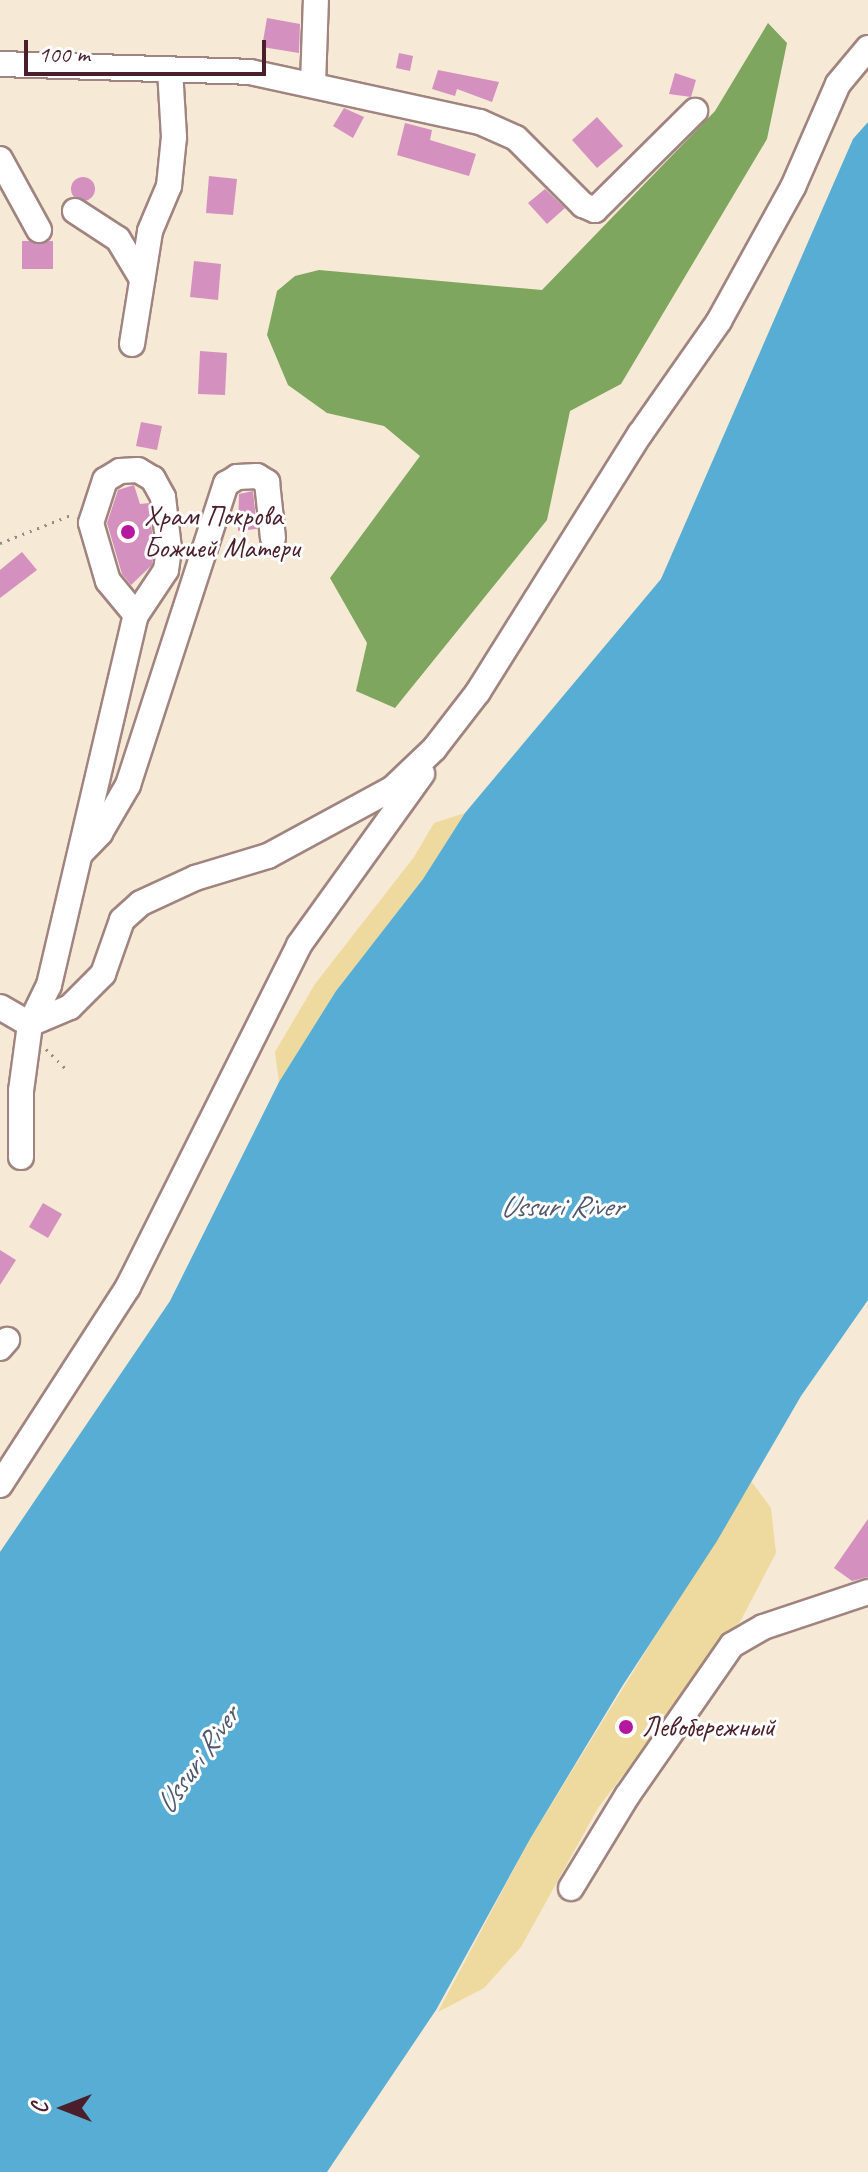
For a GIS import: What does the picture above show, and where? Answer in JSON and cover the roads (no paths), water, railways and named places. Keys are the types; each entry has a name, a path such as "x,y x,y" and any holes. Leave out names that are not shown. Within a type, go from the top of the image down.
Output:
{"lane":[{"path":"313,84 316,0"},
{"path":"30,1024 70,1007 103,974 122,920 141,903 195,878 268,856 393,788 434,749 478,692 640,434 719,321 793,187 838,84 868,48"},
{"path":"0,64 250,72 501,129 595,210 695,111"},
{"path":"132,344 150,231 169,186 174,137 170,70"},
{"path":"0,159 39,230"},
{"path":"75,211 118,239 142,279"},
{"path":"21,1157 21,1091 30,1024 49,985 136,615 157,589 169,549 163,497 153,479 138,470 120,471 105,480 91,523 108,581 136,615"},
{"path":"80,855 100,833 128,785 226,484 237,477 257,476 267,482 273,538"},
{"path":"0,1485 128,1287 299,945 417,784 434,749"},
{"path":"0,1007 30,1024"},
{"path":"571,1888 627,1796 732,1645 763,1627 868,1592"}],"water":[{"name":"Ussuri River","path":"868,122 868,1300 801,1396 717,1541 623,1685 530,1839 436,2010 327,2172 0,2172 0,1552 170,1301 279,1082 336,991 423,879 465,813 661,579 853,139"}],"place":[{"name":"Храм Покрова Божией Матери","path":"128,532"},
{"name":"Левобережный","path":"626,1727"}]}
